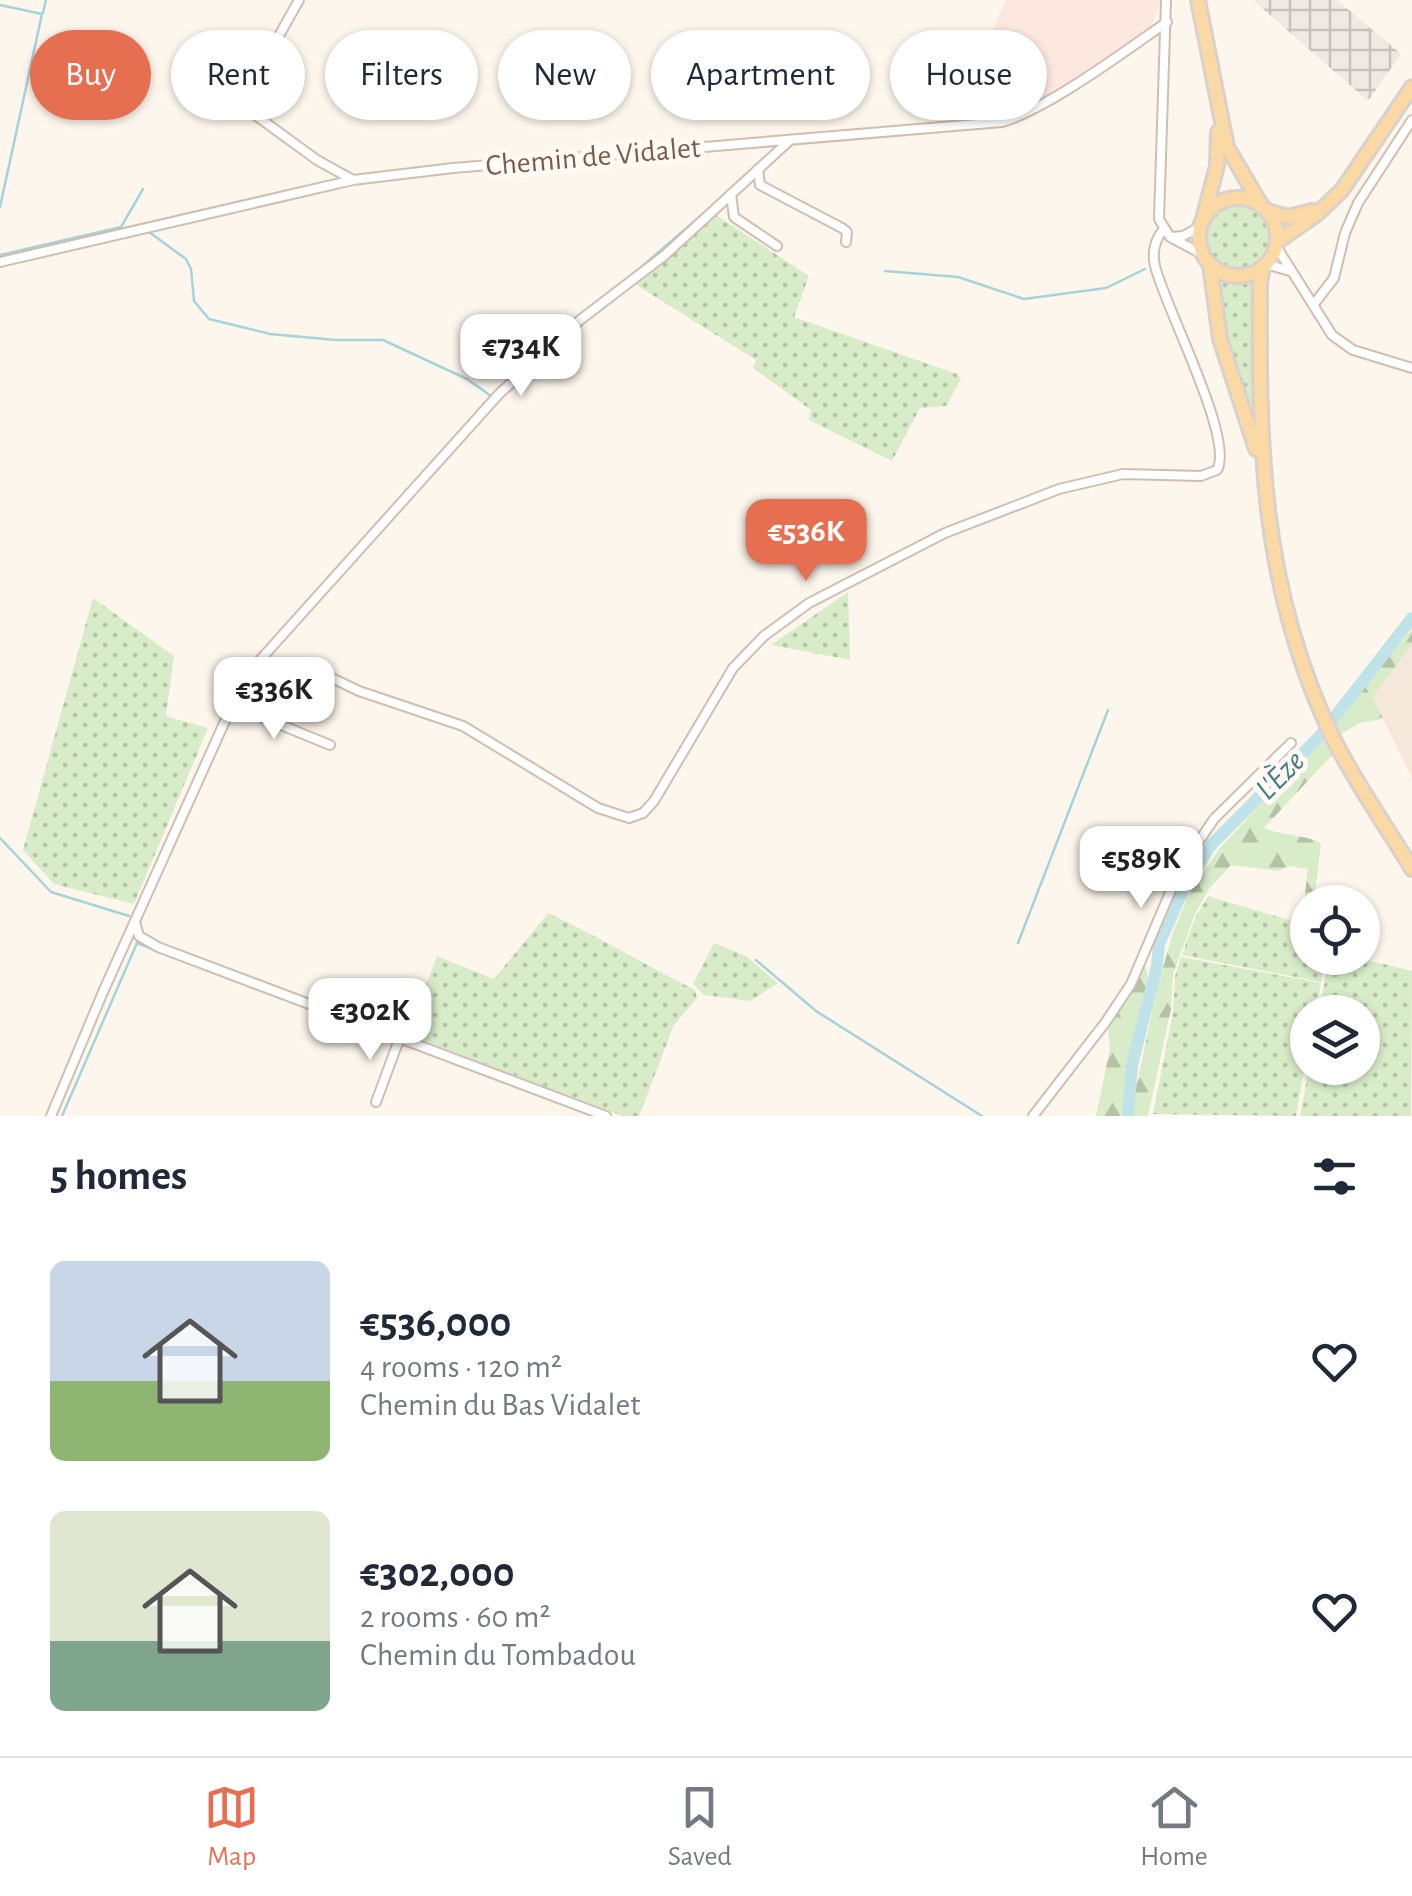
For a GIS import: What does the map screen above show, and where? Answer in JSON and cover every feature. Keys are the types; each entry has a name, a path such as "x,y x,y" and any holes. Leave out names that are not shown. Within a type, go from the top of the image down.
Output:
{"main road":[{"path":"1198,0 1217,110 1231,158 1276,225 1277,244"},
{"path":"1412,88 1342,190 1277,244 1264,266 1260,284 1261,466 1277,572 1298,652 1321,710 1348,766 1412,869"},
{"path":"1217,110 1217,166 1202,222 1206,259 1224,357 1261,466"},
{"path":"1202,222 1223,200 1236,198 1288,217 1324,207"},
{"path":"1206,259 1219,271 1241,276 1264,266"}],"street":[{"path":"299,0 248,91 246,104 248,110 284,137 353,180"},
{"path":"1166,0 1158,208 1167,234 1206,259"},
{"name":"Chemin de Vidalet","path":"0,262 353,180 453,168 972,126 1014,119 1167,22"},
{"path":"1314,304 1334,278 1345,233 1358,203 1412,120"},
{"path":"50,1116 232,705 260,661 499,394 580,320 665,256 789,141"},
{"path":"758,169 760,185 842,228 847,232 846,242"},
{"path":"731,194 734,217 776,246"},
{"path":"260,661 274,668 311,668 359,691 463,726 598,808 629,818 643,813 654,802 734,668 764,636 809,603 945,533 1058,489 1123,474 1201,476 1218,470 1222,457 1214,427 1190,352 1155,267 1156,244 1167,234 1183,236 1202,222"},
{"path":"1277,244 1332,335 1352,350 1412,368"},
{"path":"1264,266 1295,274"},
{"path":"232,705 330,745"},
{"path":"1033,1116 1131,984 1174,883 1206,830 1292,743"},
{"path":"134,922 139,936 158,947 606,1116"},
{"path":"376,1102 400,1037"}],"shaded area":[{"path":"1006,0 1159,0 1160,4 1151,26 1097,65 1047,94 1047,30 993,30"},
{"path":"1253,0 1337,0 1401,54 1368,101"},
{"path":"1412,644 1412,779 1373,697"}],"green space":[{"path":"1237,206 1259,215 1268,237 1259,259 1237,268 1215,259 1206,237 1215,215"},
{"path":"716,215 809,276 794,317 957,374 961,379 946,406 920,408 892,461 809,420 811,410 753,368 756,360 635,284"},
{"path":"1255,281 1255,411 1249,411 1225,341 1219,283"},
{"path":"848,592 850,660 771,645"},
{"path":"93,598 174,656 166,716 208,728 134,904 54,884 23,850"},
{"path":"1412,629 1412,644 1373,697 1383,719 1359,723 1340,735 1334,723"},
{"path":"1323,737 1332,755 1264,828 1321,843 1316,885 1306,885 1308,869 1289,866 1280,871 1231,865 1209,889 1195,914 1173,974 1171,1009 1148,1116 1130,1116 1172,935 1189,894 1219,849"},
{"path":"1208,896 1290,920 1290,975 1322,975 1321,982 1182,955"},
{"path":"548,913 695,990 697,998 674,1025 639,1116 622,1116 407,1034 437,956 494,979"},
{"path":"714,943 746,956 778,983 750,1001 704,995 693,984"},
{"path":"1181,957 1321,983 1319,995 1290,995 1290,1085 1301,1085 1296,1116 1153,1114 1173,1012 1175,976"},
{"path":"1380,963 1412,971 1411,1116 1300,1116 1306,1085 1380,1085 1380,995 1322,995 1326,975 1380,975"},
{"path":"1145,966 1147,991 1126,1078 1128,1111 1126,1116 1096,1116 1110,1049 1108,1029"}],"waterway":[{"path":"43,13 46,0"},
{"path":"0,5 42,14 0,207"},
{"path":"0,255 121,227 143,189"},
{"path":"625,281 704,213"},
{"path":"149,232 186,259 191,269 194,301 209,319 270,334 383,340 467,379 491,396 360,543"},
{"path":"0,266 130,236"},
{"path":"885,271 958,277 1024,299 1106,288 1145,269"},
{"path":"515,374 570,322 615,289"},
{"name":"L'Èze","path":"1128,1116 1132,1065 1159,944 1188,880 1212,844 1320,736 1412,618"},
{"path":"1018,943 1108,710"},
{"path":"0,838 51,892 129,916"},
{"path":"62,1116 137,943 293,1002"},
{"path":"756,960 816,1011 982,1116"},
{"path":"446,1060 594,1116"}]}
